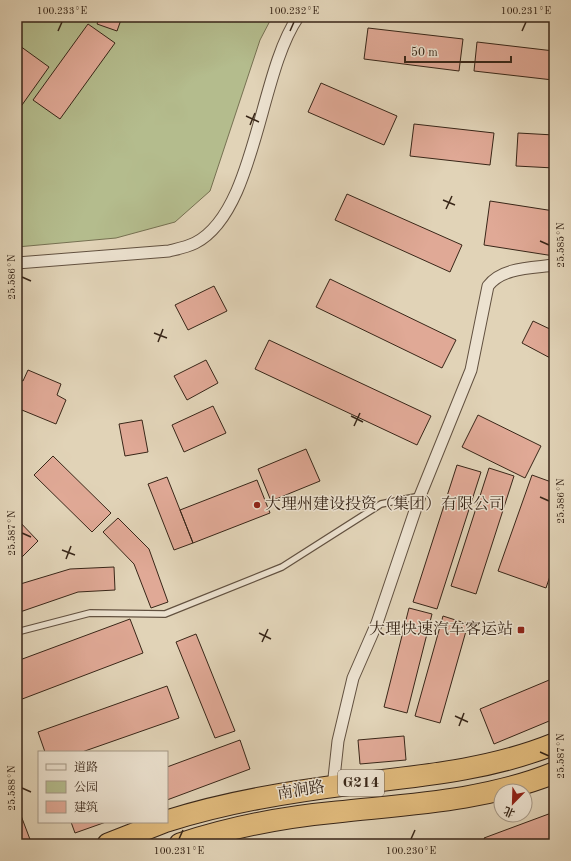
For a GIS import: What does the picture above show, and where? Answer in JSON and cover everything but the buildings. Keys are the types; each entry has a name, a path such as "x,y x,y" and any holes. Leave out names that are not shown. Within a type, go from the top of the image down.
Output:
{"highway":[{"name":"南涧路","path":"168,821 235,802 333,786 464,770 511,758 554,744"},
{"name":"南涧路","path":"180,844 224,830 254,823 335,812 454,800 514,786 554,773"},
{"path":"333,786 335,812"},
{"path":"108,844 161,823"}],"street":[{"path":"17,263 169,251 187,246 203,238 224,215 238,186 253,145 280,52 298,17"},
{"path":"333,786 338,741 353,678 377,623 420,496 471,370 488,286 496,277 506,273 554,265"}],"lane":[{"path":"17,632 90,613 165,614 282,567 381,504 420,496"}],"green space":[{"path":"17,17 272,17 260,40 210,191 175,222 116,238 17,247"}],"place":[{"name":"大理州建设投资（集团）有限公司","path":"257,505"},
{"name":"大理快速汽车客运站","path":"521,630"}]}
